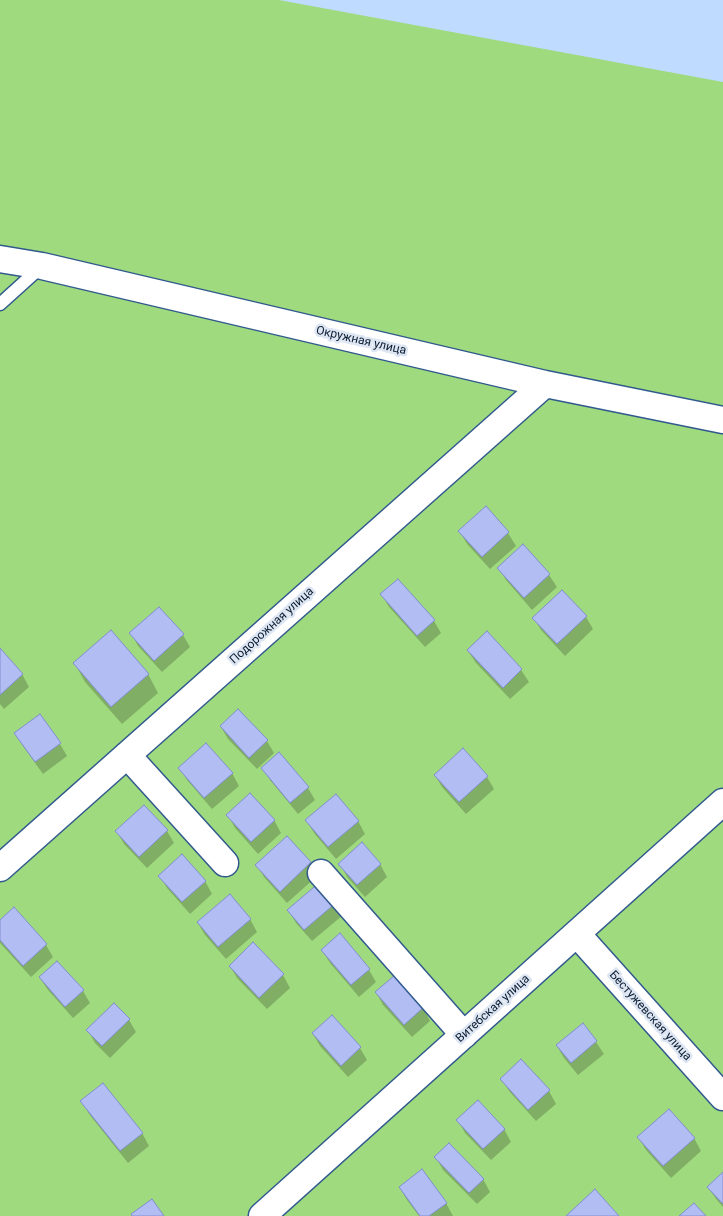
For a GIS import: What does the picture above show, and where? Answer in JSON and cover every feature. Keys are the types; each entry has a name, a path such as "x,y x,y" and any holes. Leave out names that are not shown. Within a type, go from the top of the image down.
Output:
{"street":[{"name":"Окружная улица","path":"0,260 42,266 545,384 723,420"},
{"name":"Подорожная улица","path":"0,868 545,384"},
{"path":"128,755 225,863"},
{"name":"Витебская улица","path":"262,1216 723,802"},
{"path":"321,873 464,1035"},
{"name":"Бестужевская улица","path":"577,934 723,1097"}],"lane":[{"path":"0,304 42,266"}],"green space":[{"path":"0,0 279,0 723,82 723,1216 0,1216"}],"building":[{"path":"486,506 509,532 482,557 458,531"},
{"path":"523,544 550,574 524,598 497,568"},
{"path":"398,579 435,620 417,636 380,594"},
{"path":"562,590 587,616 557,644 532,618"},
{"path":"159,607 184,634 154,661 129,633"},
{"path":"111,630 149,674 111,707 73,663"},
{"path":"487,631 522,669 503,688 467,650"},
{"path":"0,648 23,674 0,695"},
{"path":"238,709 268,740 249,758 220,726"},
{"path":"40,714 61,743 35,762 14,733"},
{"path":"206,743 233,773 204,798 178,768"},
{"path":"463,748 488,776 459,802 434,775"},
{"path":"279,752 309,787 290,803 261,768"},
{"path":"250,793 275,820 251,842 226,815"},
{"path":"336,794 359,821 328,847 305,820"},
{"path":"144,805 168,830 139,857 115,831"},
{"path":"287,836 311,862 280,892 255,865"},
{"path":"362,842 381,864 357,885 338,864"},
{"path":"182,854 206,881 182,902 158,876"},
{"path":"320,882 337,902 304,930 287,910"},
{"path":"230,894 251,919 218,947 197,922"},
{"path":"14,907 47,944 23,966 0,940 0,920"},
{"path":"340,933 370,969 351,985 321,950"},
{"path":"253,942 284,974 259,998 229,966"},
{"path":"57,961 84,990 65,1007 39,977"},
{"path":"395,975 424,1007 404,1025 375,992"},
{"path":"114,1003 130,1019 102,1046 86,1030"},
{"path":"332,1015 361,1047 341,1066 312,1033"},
{"path":"583,1023 597,1041 571,1063 556,1045"},
{"path":"521,1059 550,1090 528,1110 500,1079"},
{"path":"103,1083 143,1133 120,1151 80,1101"},
{"path":"478,1100 505,1129 483,1149 456,1120"},
{"path":"669,1109 695,1138 663,1166 637,1137"},
{"path":"449,1143 484,1179 469,1193 434,1157"},
{"path":"422,1169 447,1203 429,1216 420,1216 399,1187"},
{"path":"723,1172 723,1204 707,1187"},
{"path":"595,1189 619,1216 566,1216"},
{"path":"152,1199 164,1216 132,1216 131,1214"},
{"path":"694,1203 706,1216 679,1216"}]}
